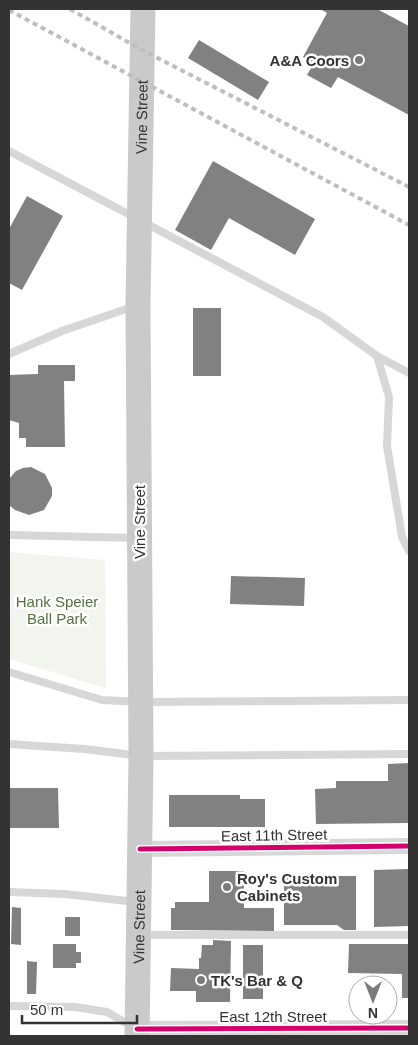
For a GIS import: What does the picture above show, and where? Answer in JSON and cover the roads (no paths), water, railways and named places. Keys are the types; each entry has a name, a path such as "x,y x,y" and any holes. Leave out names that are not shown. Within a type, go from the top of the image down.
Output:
{"main road":[{"name":"Vine Street","path":"137,1033 141,756 138,305 143,9"}],"street":[{"name":"East 11th Street","path":"140,850 409,846"},
{"name":"East 12th Street","path":"137,1033 400,1031"}],"lane":[{"path":"9,151 323,316 377,356 409,373"},
{"path":"9,354 62,331 138,305"},
{"path":"377,356 388,397 387,446 402,537 409,552"},
{"path":"9,536 139,538"},
{"path":"9,672 102,700 140,702 409,700"},
{"path":"9,744 85,749 141,756 409,754"},
{"path":"9,892 65,894 139,902"},
{"path":"138,935 409,935"},
{"path":"9,1006 74,1007 107,1012 137,1033"}],"railway":[{"path":"70,9 142,50 409,187"},
{"path":"9,10 409,225"}],"place":[{"name":"A&A Coors","path":"359,60"},
{"name":"Roy's Custom Cabinets","path":"227,887"},
{"name":"TK's Bar & Q","path":"201,980"}],"park label":[{"name":"Hank Speier Ball Park","path":"57,610"}]}
